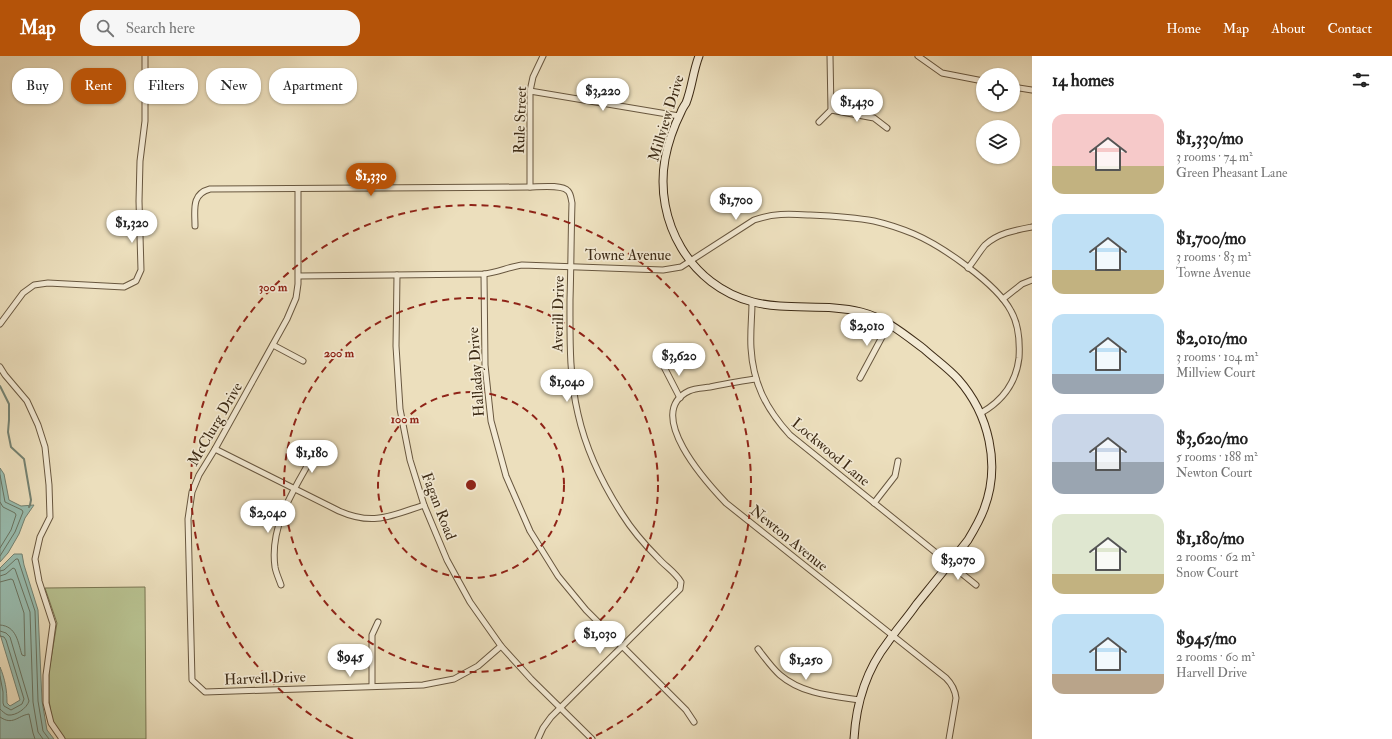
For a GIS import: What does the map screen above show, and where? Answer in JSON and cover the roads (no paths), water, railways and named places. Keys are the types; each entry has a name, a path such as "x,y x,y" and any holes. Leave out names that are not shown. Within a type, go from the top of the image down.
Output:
{"street":[{"path":"0,324 23,293 34,285 48,283 124,287 136,281 141,270 139,193 141,149 145,121 145,56"},
{"name":"Rule Street","path":"530,186 530,92 533,77 543,56"},
{"name":"Millview Drive","path":"699,56 685,104 679,116 665,157 662,182 663,197 668,221 685,255 714,284 752,302 770,305 846,309 862,312 889,324 911,339 957,377 971,395 981,413 988,433 992,474 989,494 978,523 968,540 893,635 875,661 860,700 855,724 854,739"},
{"path":"819,122 831,110 830,56"},
{"path":"918,56 942,73 976,80"},
{"path":"1020,88 1032,90"},
{"path":"530,92 679,116"},
{"path":"831,110 874,118 886,128"},
{"path":"195,226 196,199 200,193 210,189 530,186"},
{"name":"Averill Drive","path":"530,186 557,187 568,190 572,203 570,358 578,414 586,442 608,492 622,515 659,560 677,575 681,582 680,589 622,645"},
{"name":"McClurg Drive","path":"192,680 189,511 192,492 195,484 287,319 296,298 299,276 298,189"},
{"name":"Towne Avenue","path":"299,276 484,274 502,271 511,267 522,265 663,270 681,267 754,220 766,216 777,214 855,218 875,222 915,234 935,245 988,283 1003,299 1011,311 1018,329 1018,365 1011,385 998,402 981,413"},
{"path":"968,268 986,245 994,238 1006,233 1032,227"},
{"name":"Halladay Drive","path":"484,274 485,365 491,421 506,476 530,531 558,576 586,610 686,710 694,722"},
{"name":"Fagan Road","path":"397,275 396,346 400,409 410,460 424,505 447,560 470,602 501,646 531,679 592,739"},
{"path":"1003,299 1022,284 1032,280"},
{"name":"Lockwood Lane","path":"752,302 751,346 756,379 761,395 769,410 778,422 790,435 976,585"},
{"path":"860,378 889,324"},
{"path":"273,345 303,361"},
{"path":"663,365 680,398 689,391 756,379"},
{"path":"0,367 26,401 38,425 44,447 49,485 50,517 40,537 35,559 39,582 53,624 46,675 46,703 51,723 62,739"},
{"name":"Newton Avenue","path":"680,398 675,404 673,411 672,420 675,429 687,454 712,489 726,503 893,635 946,678 951,684 956,698 950,739"},
{"path":"215,449 339,511 359,518 378,519 424,505"},
{"path":"281,585 275,567 275,544 280,518 315,452"},
{"path":"874,503 895,476 898,461"},
{"path":"372,686 372,634 378,622"},
{"path":"538,739 551,717 622,645"},
{"name":"Harvell Drive","path":"192,680 205,692 423,685 454,679 478,666 501,646"},
{"path":"758,650 779,675 799,688 813,692 860,700"}],"water":[{"path":"0,468 4,474 9,500 21,506 34,505 25,518 19,534 8,553 0,562"},
{"path":"14,554 22,554 38,610 42,701 47,730 54,739 0,739 0,667 7,694 7,703 10,706 20,700 0,634 0,568"}],"waterway":[{"path":"0,386 9,404 8,432 11,447 24,459 31,500 29,507"}]}
